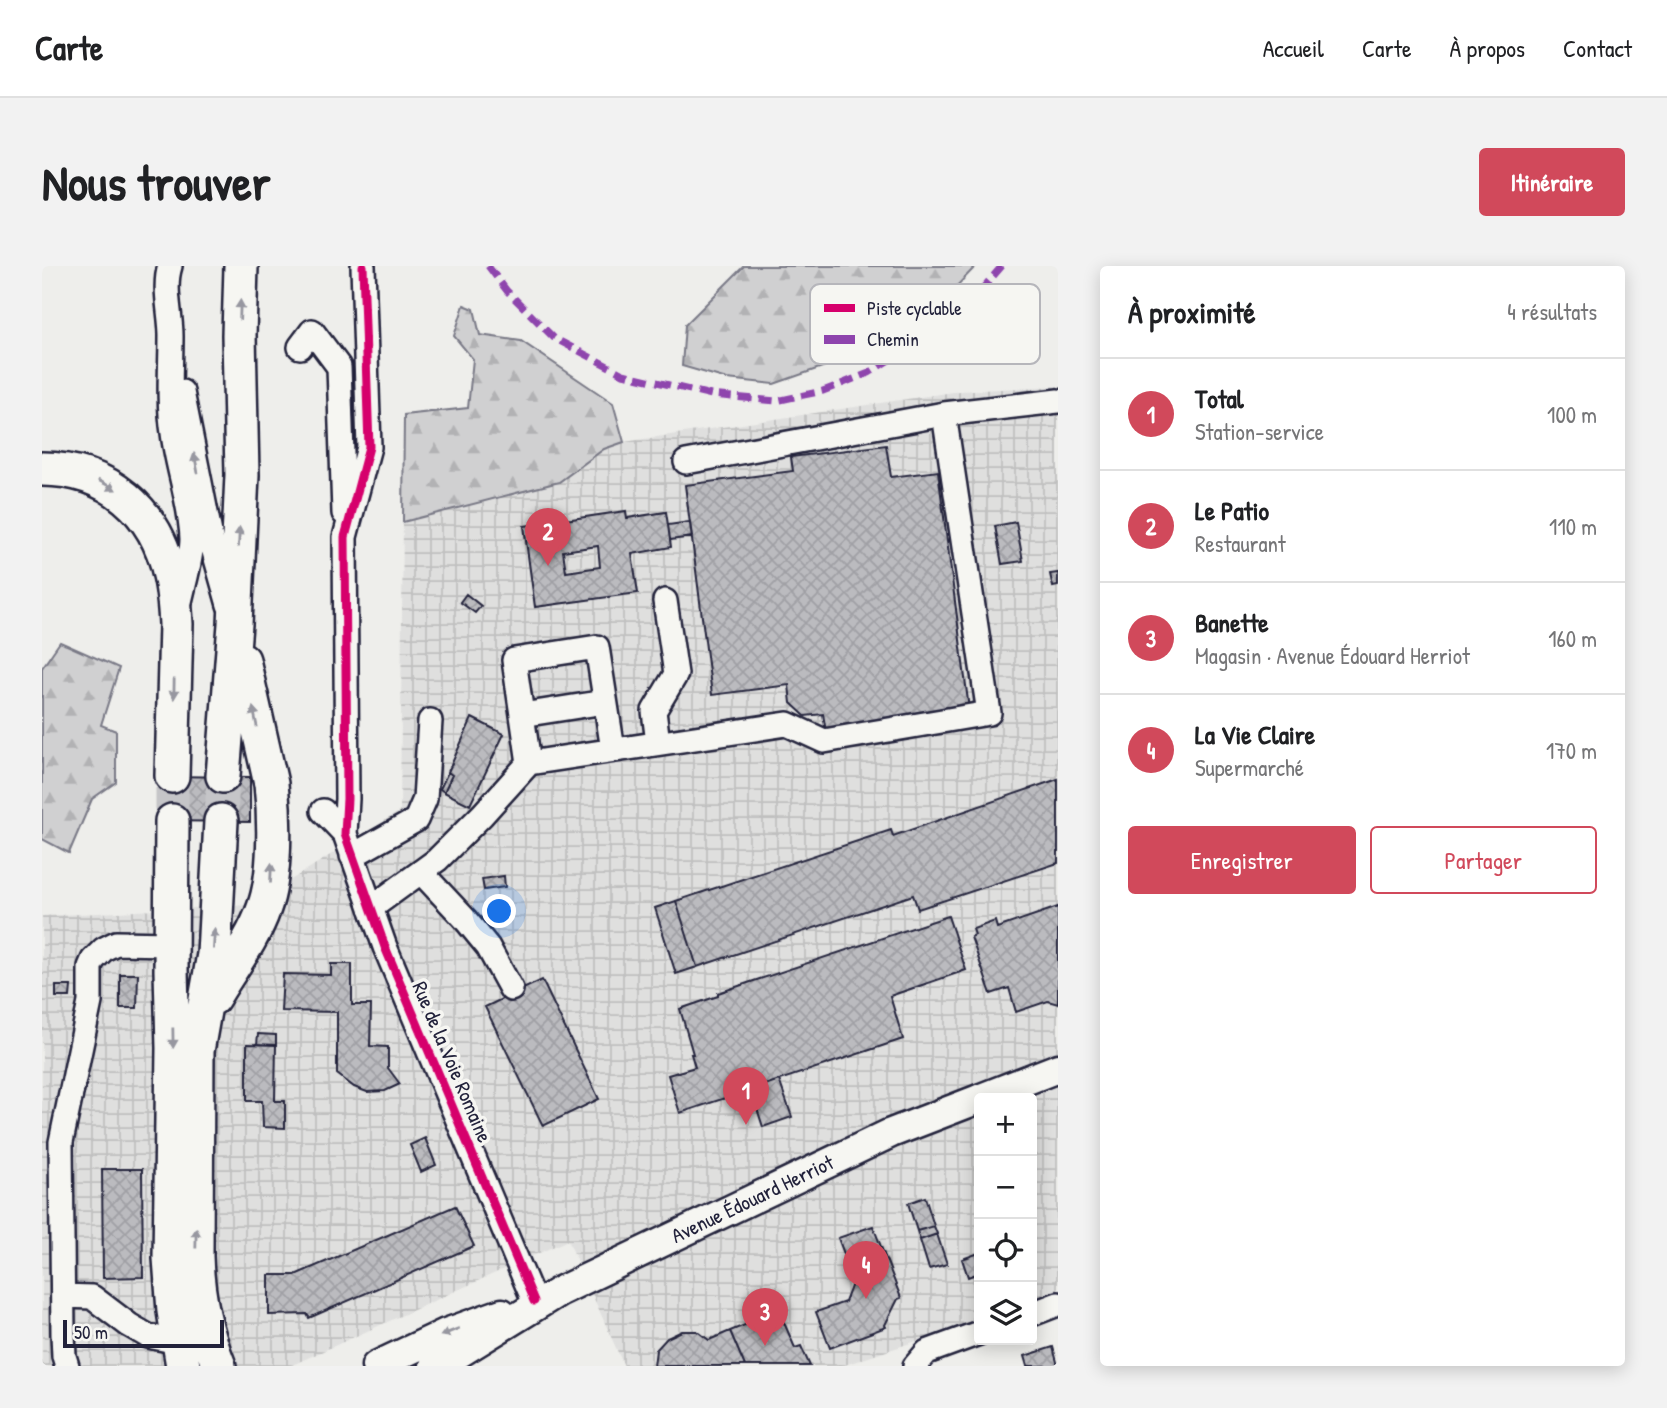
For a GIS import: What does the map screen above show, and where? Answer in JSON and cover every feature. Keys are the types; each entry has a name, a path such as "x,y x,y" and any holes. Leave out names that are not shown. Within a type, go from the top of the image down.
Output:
{"highway":[{"path":"223,776 235,624 242,475 239,335 241,266"},
{"path":"42,469 70,472 104,482 137,507 158,539 171,576 176,624 172,776"},
{"path":"201,1022 212,999 253,933 271,884 271,784 235,624"},
{"path":"172,821 170,1258 181,1354"},
{"path":"219,1366 201,1306 197,1282 197,1051 214,954 221,821"}],"main road":[{"name":"Avenue Édouard Herriot","path":"995,1093 1058,1068"},
{"path":"1031,1093 1058,1086"},
{"name":"Avenue Édouard Herriot","path":"376,1366 446,1333 560,1291 880,1138 974,1101"},
{"name":"Avenue Édouard Herriot","path":"947,1112 974,1106"},
{"name":"Avenue Édouard Herriot","path":"434,1366 560,1291"}],"street":[{"path":"170,266 169,382 173,433 192,541 176,624"},
{"path":"345,537 369,447 363,266"},
{"path":"300,347 312,331 339,367 345,537 349,845"},
{"path":"171,334 213,548 235,624"},
{"path":"686,461 944,414 1058,401"},
{"path":"371,908 437,860 529,763 787,724 824,741 989,713 944,414"},
{"path":"658,743 654,711 676,674 665,601"},
{"path":"529,763 514,660 526,658 597,647 612,750"},
{"path":"522,715 605,702"},
{"path":"349,845 416,820 425,799 430,721"},
{"path":"323,811 349,845"},
{"name":"Rue de la Voie Romaine","path":"349,845 390,960 534,1301"},
{"path":"421,872 488,947 511,989"},
{"path":"67,1366 64,1356 61,1142 90,1002 90,967 104,949 116,943 171,944"},
{"path":"63,1296 92,1297 129,1325 181,1354"},
{"path":"1037,1312 1058,1304"},
{"path":"915,1366 927,1352 974,1335"}],"shaded area":[{"path":"1058,386 1058,1294 1037,1300 1037,1093 974,1093 974,1322 842,1366 624,1366 568,1240 290,1366 42,1366 42,916 251,905 400,811 403,522 559,482 604,449 624,442 960,391"}],"green space":[{"path":"744,266 976,266 959,284 810,284 810,364 831,364 774,384 727,379 682,366 685,325"},
{"path":"464,305 474,309 480,335 521,341 613,403 624,442 604,449 559,482 403,522 404,415 468,408 473,359 454,336"},
{"path":"60,642 119,668 101,725 116,731 116,782 92,799 69,853 42,839 42,668"}],"building":[{"path":"886,445 891,477 938,471 969,709 826,732 823,714 805,716 791,703 789,685 712,695 685,485 793,471 791,457"},
{"path":"626,511 627,518 666,512 671,547 632,554 638,593 535,607 524,526","holes":["598,546 600,567 566,572 563,551"]},
{"path":"690,522 692,537 670,540 668,525"},
{"path":"1016,522 1023,561 1002,564 995,526"},
{"path":"1058,573 1058,586 1053,587 1050,574"},
{"path":"466,594 481,606 475,613 460,602"},
{"path":"472,718 504,734 470,805 444,792 452,775 448,772"},
{"path":"448,772 452,775 444,792 440,789"},
{"path":"159,776 250,777 250,822 159,821"},
{"path":"1058,779 1058,863 918,909 913,895 697,967 676,901 891,830 893,836"},
{"path":"504,876 505,887 484,890 482,879"},
{"path":"676,901 697,967 676,974 655,908"},
{"path":"1058,907 1058,1004 1048,1001 1016,1012 1009,988 991,994 971,937 975,935 973,929 995,921 997,928"},
{"path":"948,916 966,970 890,996 903,1039 680,1113 668,1075 695,1067 680,1009 718,996 718,993"},
{"path":"331,964 352,964 352,1005 371,1005 370,1046 388,1047 388,1068 400,1084 385,1091 367,1092 354,1087 337,1074 337,1012 281,1011 283,974 331,975"},
{"path":"120,974 138,974 137,1008 120,1008"},
{"path":"542,980 599,1099 543,1126 485,1007"},
{"path":"56,986 71,986 70,997 56,997"},
{"path":"258,1034 276,1035 276,1045 257,1044"},
{"path":"247,1044 276,1045 275,1101 285,1101 285,1128 263,1127 262,1101 247,1101"},
{"path":"779,1080 792,1117 763,1127 751,1090"},
{"path":"425,1138 436,1165 421,1172 410,1145"},
{"path":"102,1169 142,1169 143,1277 103,1278"},
{"path":"925,1197 934,1226 917,1231 908,1203"},
{"path":"455,1206 474,1246 309,1318 307,1314 269,1315 269,1275 295,1275"},
{"path":"873,1226 901,1298 898,1299 886,1327 830,1348 816,1312 845,1302 852,1284 855,1283 838,1238"},
{"path":"934,1226 937,1234 920,1240 917,1231"},
{"path":"937,1234 947,1264 929,1269 920,1240"},
{"path":"974,1255 974,1275 968,1277 962,1259"},
{"path":"779,1311 795,1348 801,1346 810,1366 745,1366 730,1331"},
{"path":"682,1331 697,1331 709,1340 730,1331 745,1366 654,1366 656,1350 667,1338"},
{"path":"1053,1347 1058,1366 1028,1366 1025,1356"}],"tunnel":[{"path":"172,776 172,821"},
{"path":"221,821 223,776"}],"marked path":[{"path":"488,266 507,291 554,338 623,374 711,395 776,401 823,391 869,373 883,364"},
{"path":"986,284 1002,266"}],"cycle path":[{"path":"363,266 369,447 345,537 345,834 385,947 534,1301"}],"place":[{"name":"Le Patio","path":"548,566"},
{"name":"Total","path":"746,1125"},
{"name":"La Vie Claire","path":"866,1299"},
{"name":"Banette","path":"765,1346"}]}
